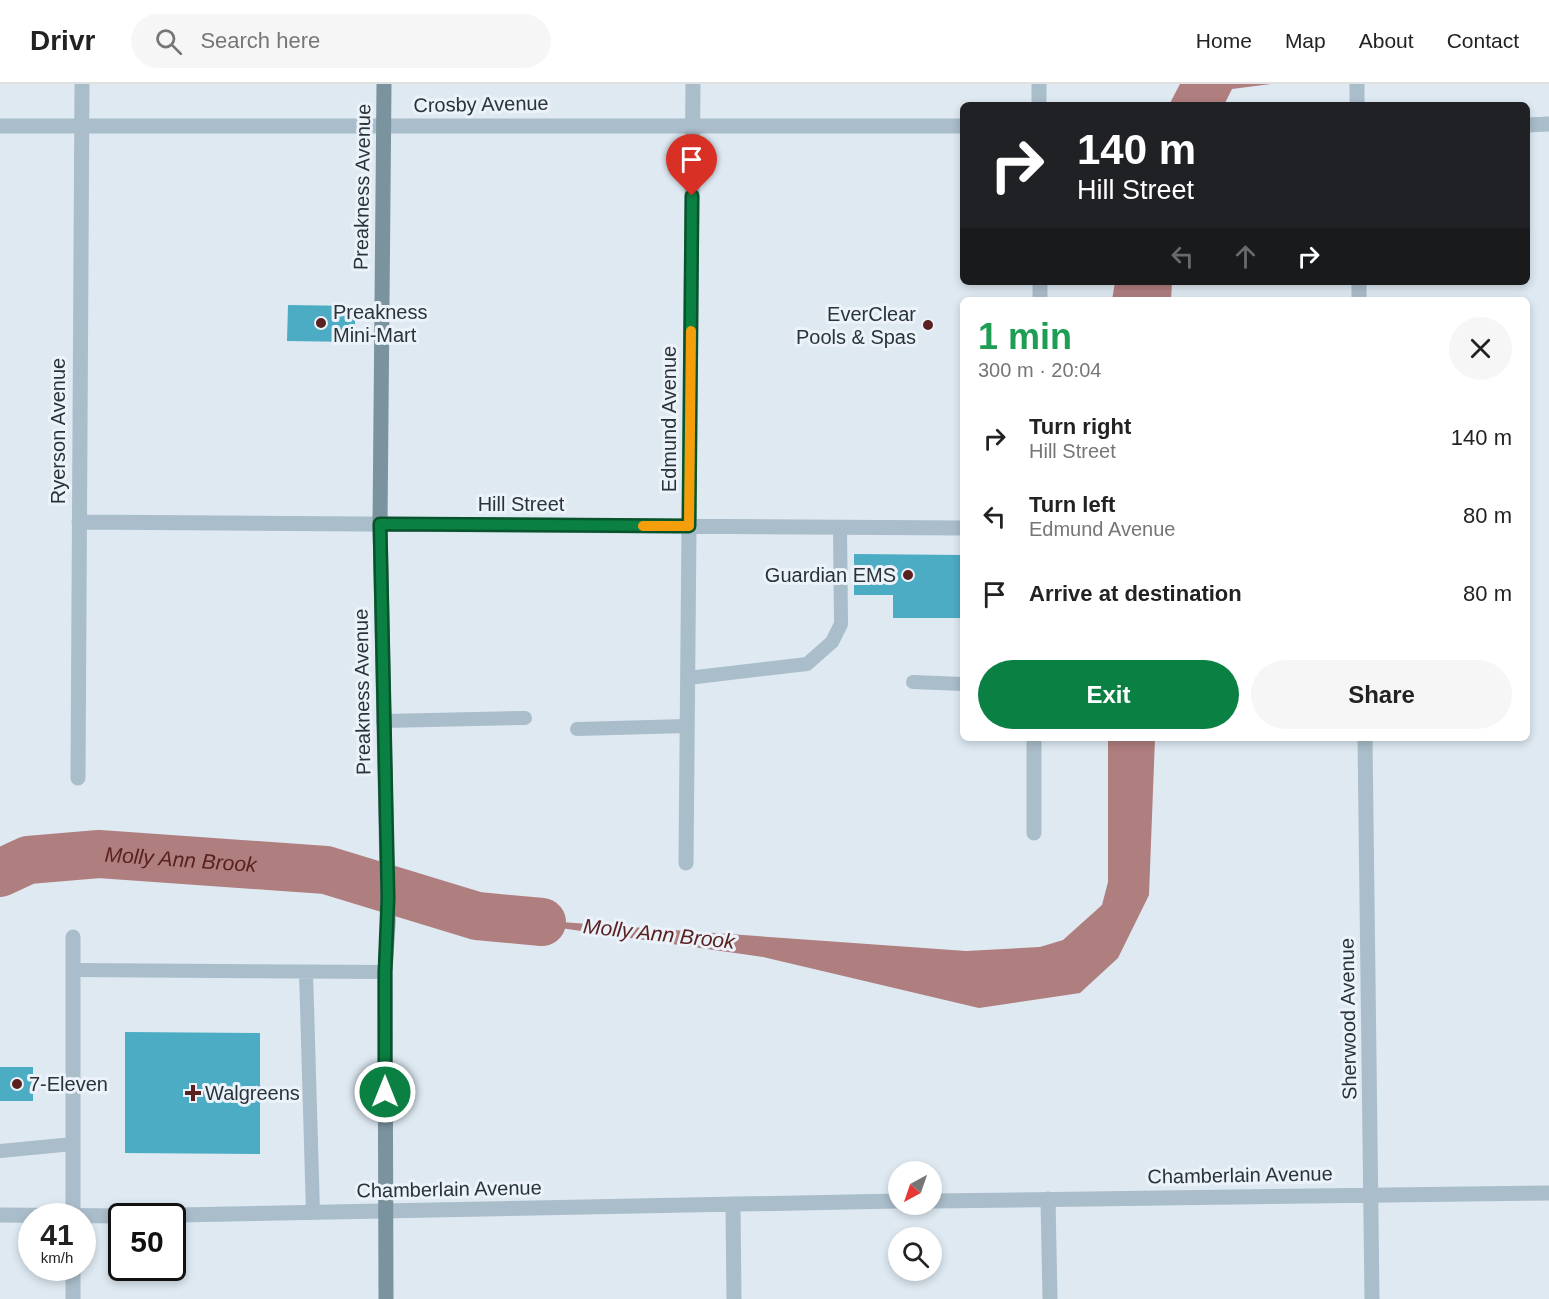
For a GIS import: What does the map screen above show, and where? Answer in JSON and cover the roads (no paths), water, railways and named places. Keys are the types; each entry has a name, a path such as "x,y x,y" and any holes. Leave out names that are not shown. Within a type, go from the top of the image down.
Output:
{"main road":[{"name":"Preakness Avenue","path":"384,84 380,524 383,721 388,850 385,972 386,1299"}],"street":[{"name":"Ryerson Avenue","path":"78,778 82,84"},
{"name":"Edmund Avenue","path":"686,863 693,84"},
{"path":"1039,84 1039,102"},
{"path":"1357,84 1357,102"},
{"path":"1530,125 1549,124"},
{"name":"Crosby Avenue","path":"0,126 960,126"},
{"name":"Hill Street","path":"79,522 960,528"},
{"path":"1034,741 1034,833"},
{"name":"Sherwood Avenue","path":"1365,741 1372,1299"},
{"path":"73,937 73,1203"},
{"name":"Chamberlain Avenue","path":"942,1201 1549,1193"},
{"path":"1048,1199 1050,1299"},
{"name":"Chamberlain Avenue","path":"96,1216 888,1201"},
{"path":"733,1204 734,1299"},
{"name":"Chamberlain Avenue","path":"0,1215 18,1215"},
{"path":"73,1281 73,1299"}],"lane":[{"path":"688,678 807,664 832,642 841,624 840,527"},
{"path":"913,682 960,684"},
{"path":"383,721 525,718"},
{"path":"578,729 687,726"},
{"path":"74,970 385,972"},
{"path":"306,972 313,1212"},
{"path":"0,1151 73,1144"}],"water":[{"path":"1180,84 1271,84 1232,89 1226,102 1171,102"},
{"path":"1114,285 1172,285 1171,297 1112,297"},
{"path":"1108,741 1155,741 1149,895 1118,958 1080,993 979,1008 763,957 477,916 966,951 1040,947 1063,940 1102,905 1108,882"}],"waterway":[{"name":"Molly Ann Brook","path":"0,873 28,860 99,854 326,870 477,916 542,922"}],"place":[{"name":"Preakness Mini-Mart","path":"321,323"},
{"name":"EverClear Pools & Spas","path":"928,325"},
{"name":"Guardian EMS","path":"908,575"},
{"name":"7-Eleven","path":"17,1084"},
{"name":"Walgreens","path":"193,1093"}]}
